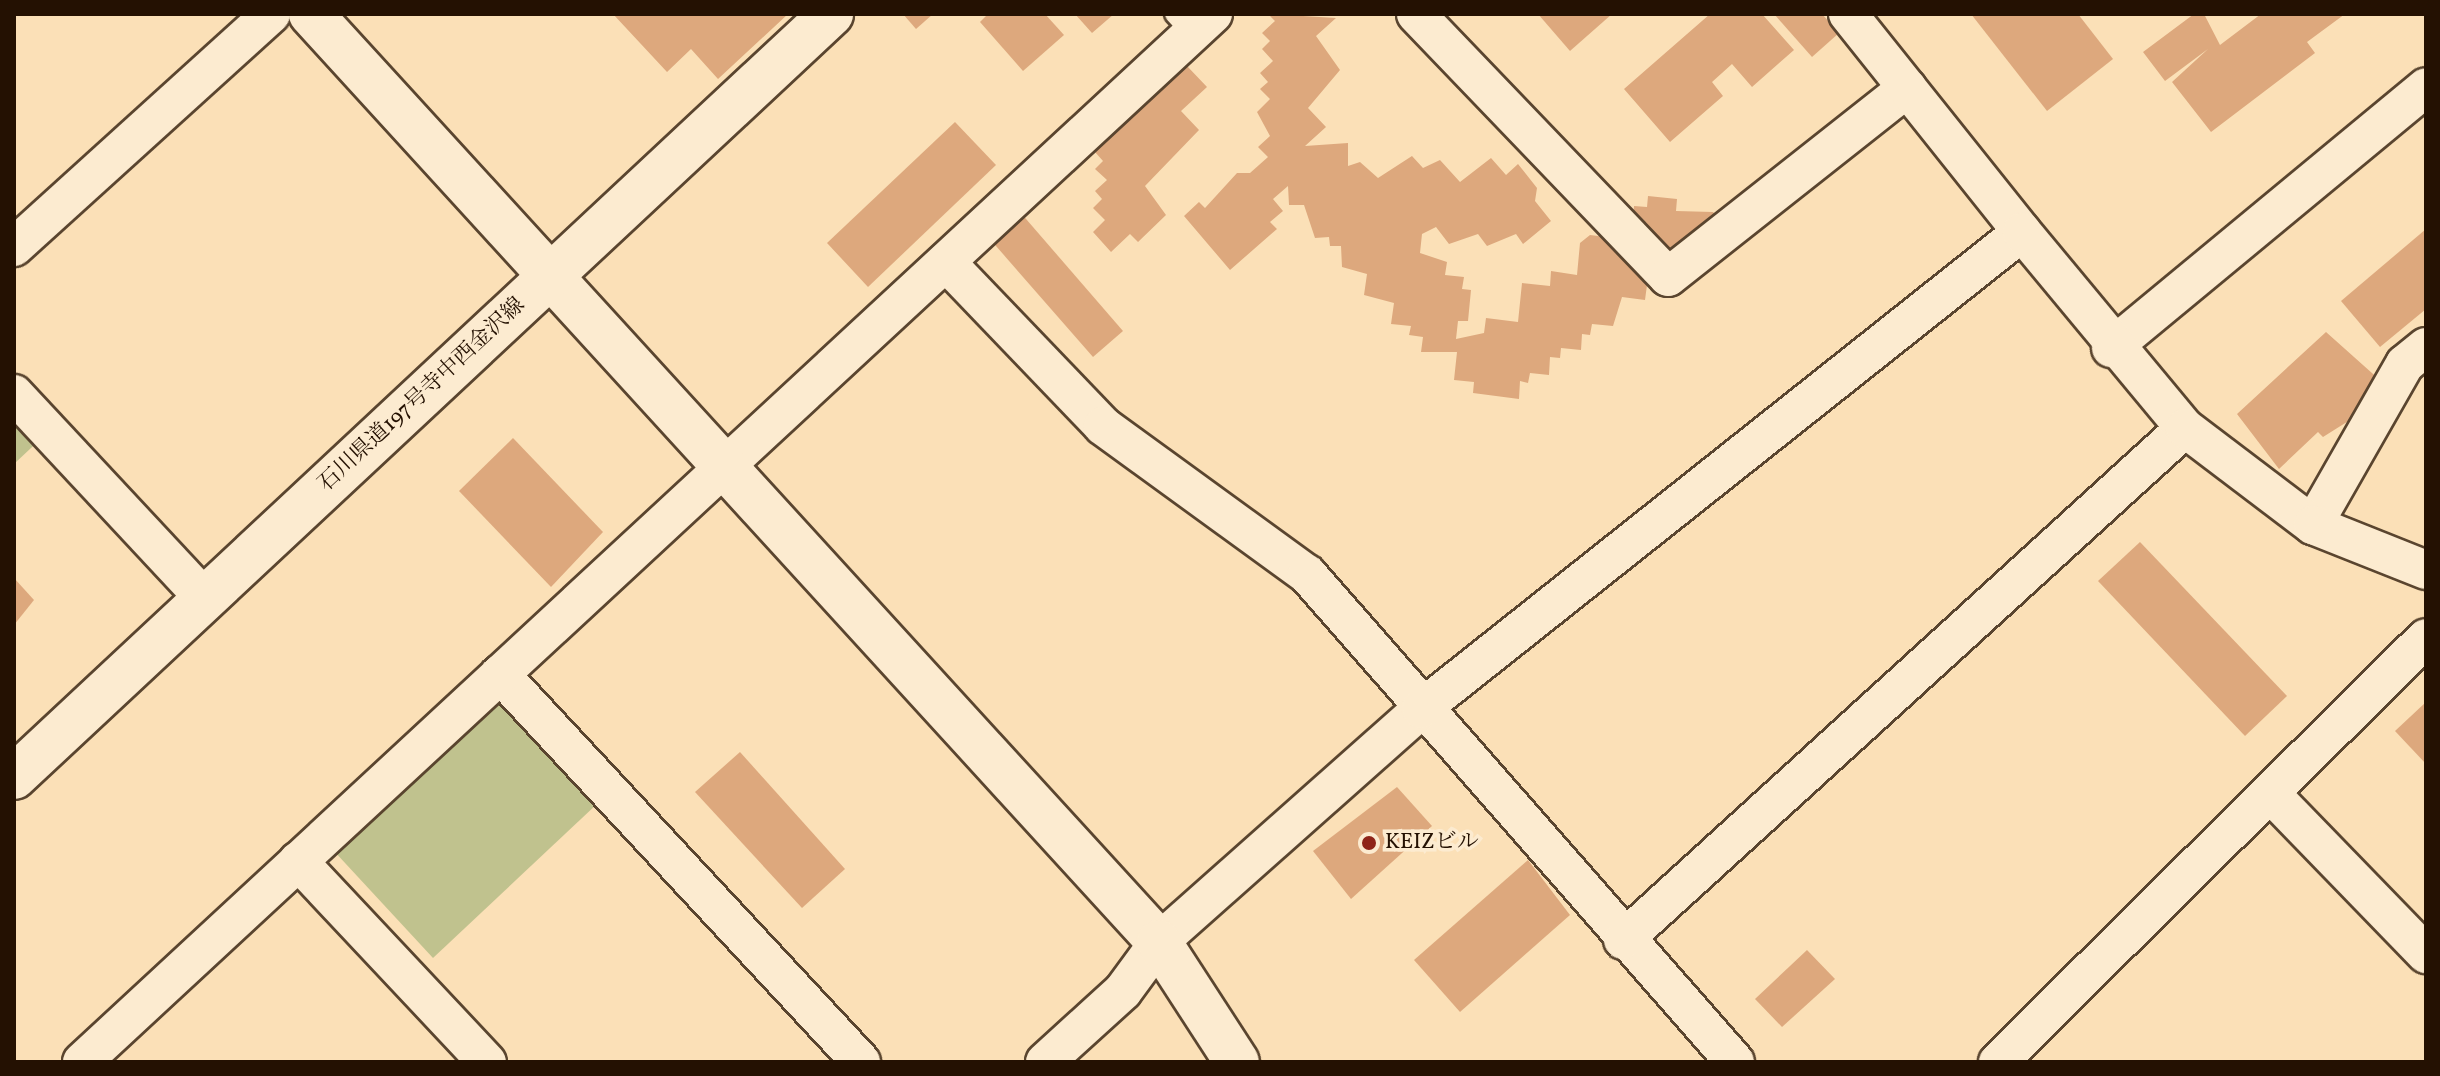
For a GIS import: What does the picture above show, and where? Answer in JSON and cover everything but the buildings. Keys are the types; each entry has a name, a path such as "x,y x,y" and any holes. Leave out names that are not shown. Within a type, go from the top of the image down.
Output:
{"street":[{"path":"14,247 271,14"},
{"path":"311,14 722,469 1159,942 1237,1062"},
{"name":"石川県道197号寺中西金沢線","path":"14,777 831,14"},
{"path":"1416,14 1668,277 1907,88"},
{"path":"1848,14 2111,348 2185,428 2313,525 2426,570"},
{"path":"89,1060 298,861 946,262 1193,20"},
{"path":"2111,348 2426,87"},
{"path":"1045,1062 1123,991 1159,942 1421,709 2022,232"},
{"path":"946,262 1103,426 1307,574 1623,940 1735,1062"},
{"path":"2313,525 2405,364 2426,347"},
{"path":"14,394 205,599"},
{"path":"1623,940 2185,428"},
{"path":"1998,1062 2426,638"},
{"path":"500,674 861,1062"},
{"path":"2271,794 2426,954"},
{"path":"298,861 487,1062"}],"green space":[{"path":"14,396 47,433 14,464"},
{"path":"515,685 614,788 433,958 333,850"}],"place":[{"name":"KEIZビル","path":"1369,843"}]}
